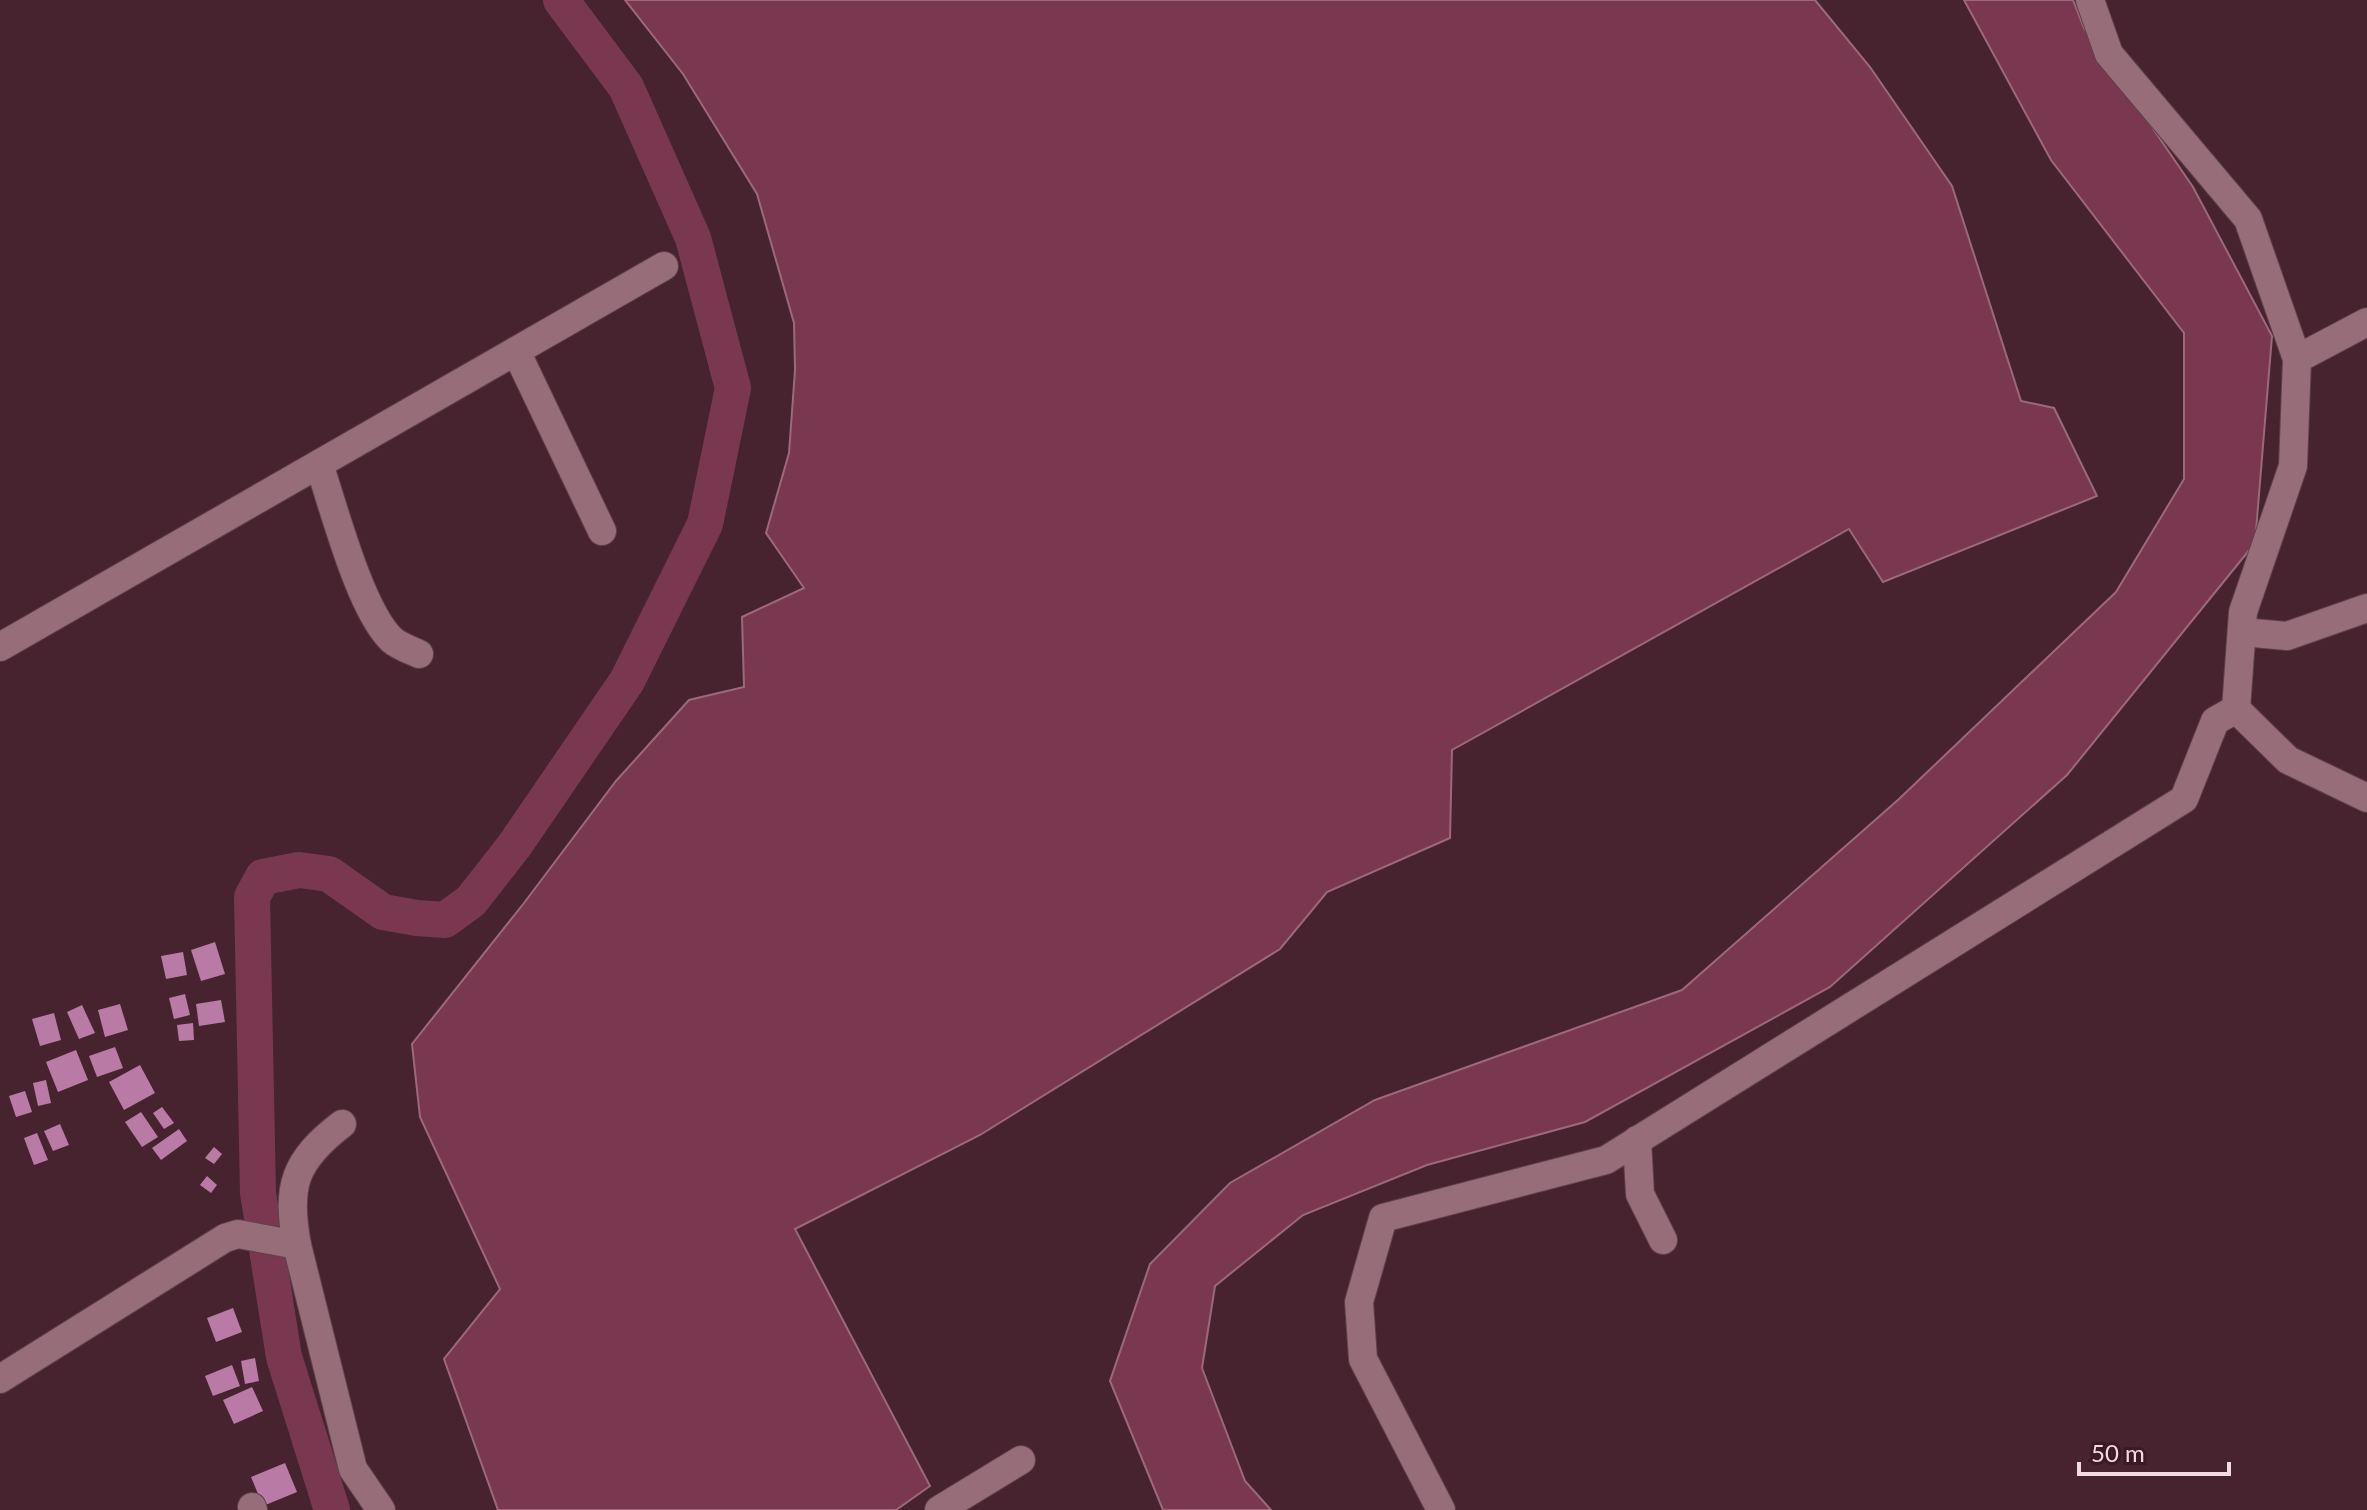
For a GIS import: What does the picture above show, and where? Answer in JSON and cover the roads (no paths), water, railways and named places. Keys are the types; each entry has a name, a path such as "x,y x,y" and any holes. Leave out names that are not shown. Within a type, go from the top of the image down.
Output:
{"street":[{"path":"2090,0 2109,54 2248,219 2297,359 2293,466 2243,612 2236,709"},
{"path":"0,647 664,266"},
{"path":"2297,359 2367,322"},
{"path":"516,351 602,531"},
{"path":"319,464 368,603 380,626 394,642 419,654"},
{"path":"2242,632 2287,636 2367,608"},
{"path":"2236,709 2288,760 2367,798"},
{"path":"1441,1510 1363,1359 1359,1302 1383,1218 1606,1160 2184,799 2215,721 2236,709"},
{"path":"342,1124 318,1143 291,1190 292,1216 285,1243 353,1469 381,1510"},
{"path":"1637,1140 1640,1194 1663,1240"},
{"path":"0,1379 225,1238 238,1234 285,1243"},
{"path":"939,1510 1021,1460"}],"waterway":[{"path":"332,1510 284,1357 258,1193 252,897 263,877 299,870 329,874 383,912 445,920 471,901 514,846 627,681 705,524 733,388 693,238 626,87 561,0"}]}
